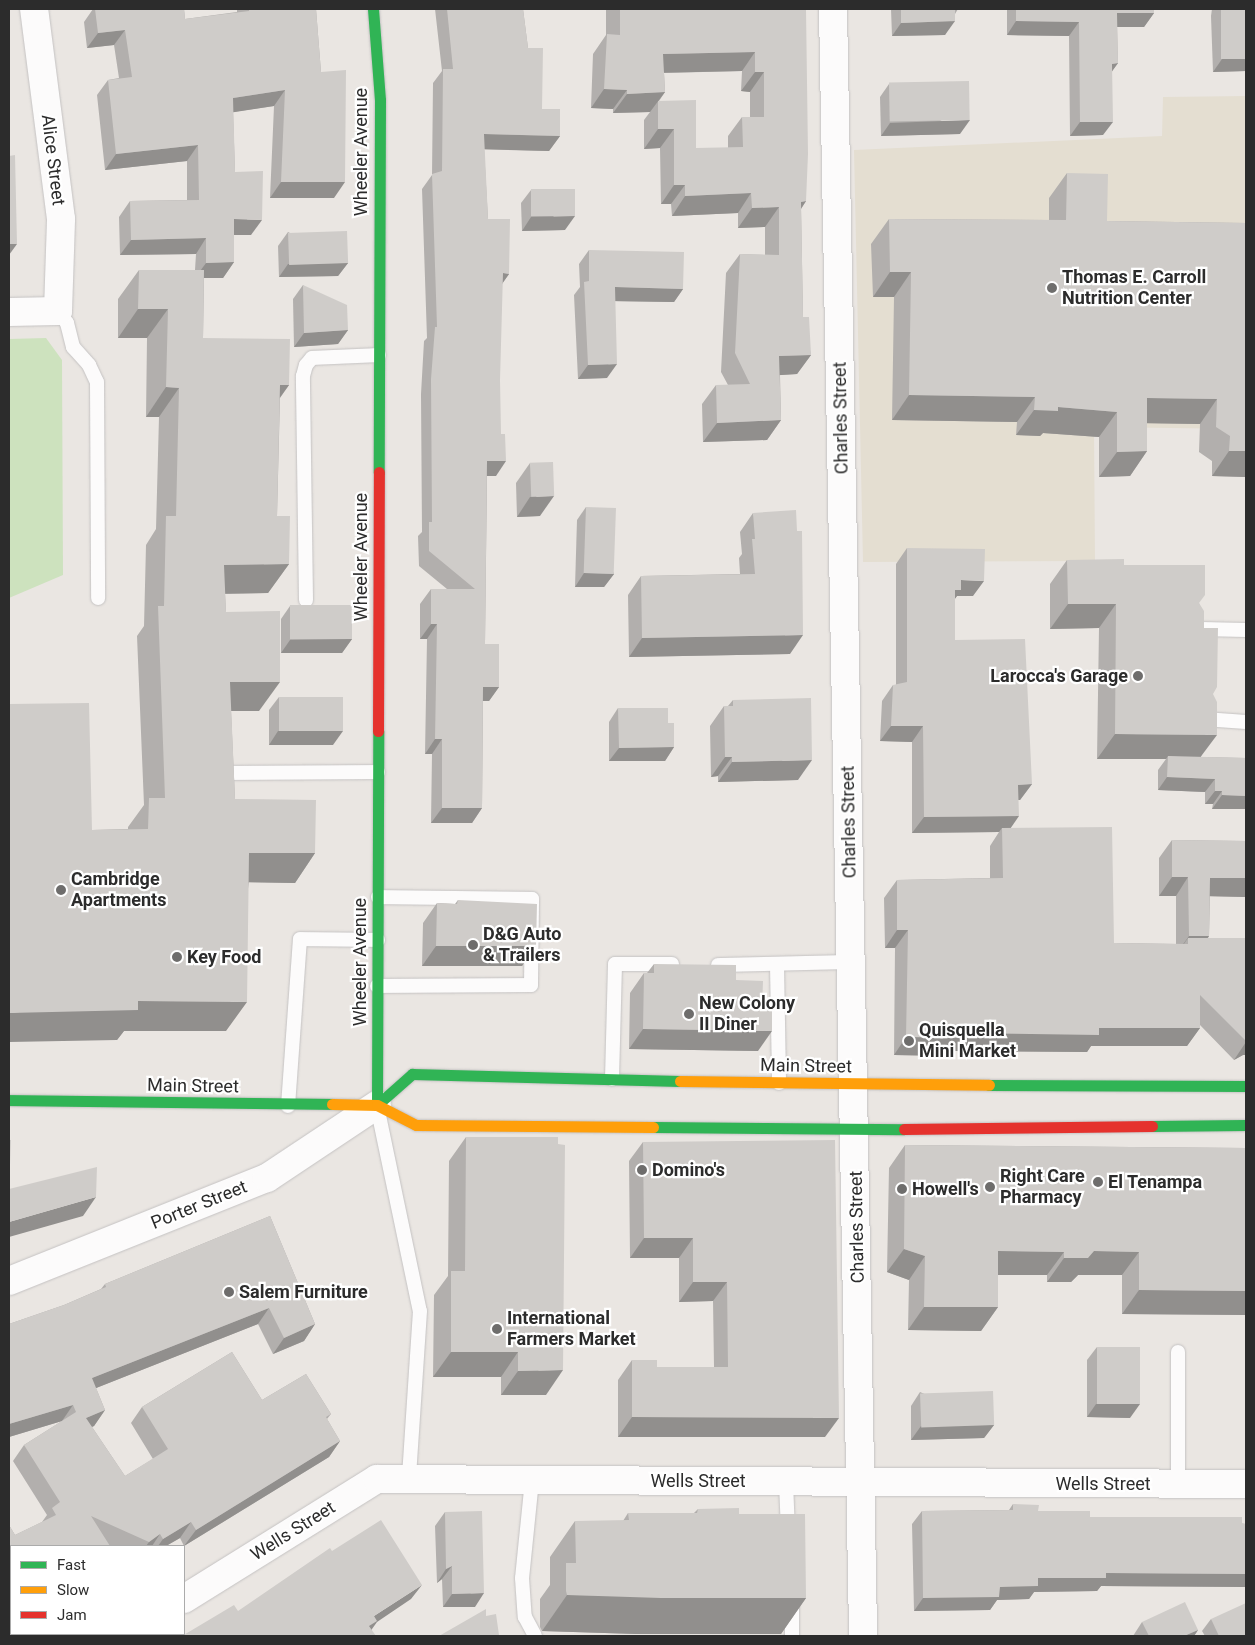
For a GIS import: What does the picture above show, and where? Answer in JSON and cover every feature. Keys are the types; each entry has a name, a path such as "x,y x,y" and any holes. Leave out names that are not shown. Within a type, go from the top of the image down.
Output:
{"main road":[{"name":"Wheeler Avenue","path":"373,9 380,100 377,1105"},
{"name":"Main Street","path":"377,1105 412,1074 855,1085 1246,1086"},
{"name":"Main Street","path":"9,1100 288,1106 377,1105 416,1125 856,1129 1246,1124"}],"street":[{"name":"Alice Street","path":"34,9 61,219 58,311"},
{"name":"Charles Street","path":"833,9 856,1129 863,1636"},
{"path":"9,312 58,311"},
{"name":"Porter Street","path":"9,1282 267,1178 377,1105"},
{"name":"Wells Street","path":"185,1598 377,1478 1246,1484"}],"lane":[{"path":"58,311 67,323 73,347 89,366 97,382 98,598"},
{"path":"306,600 303,376 306,365 312,358 379,355"},
{"path":"1190,628 1246,630"},
{"path":"1204,719 1246,722"},
{"path":"228,773 378,772"},
{"path":"378,897 532,899 531,985 378,986"},
{"path":"288,1106 300,939 378,940"},
{"path":"701,964 777,965 852,962"},
{"path":"612,1079 615,964 682,964"},
{"path":"777,965 779,1083"},
{"path":"377,1105 420,1311 410,1478"},
{"path":"1178,1352 1178,1484"},
{"path":"532,1480 522,1578 525,1617 534,1636"},
{"path":"786,1482 789,1542"},
{"path":"791,1582 792,1636"}],"shaded area":[{"name":"Thomas E. Carroll Nutrition Center","path":"1246,96 1246,429 1094,427 1095,561 863,562 854,150 1162,136 1163,97"}],"green space":[{"path":"46,338 62,360 63,575 9,598 9,339"}],"building":[{"path":"95,9 184,9 185,19 249,11 249,9 316,9 321,72 346,70 345,182 281,182 285,90 233,98 235,172 263,171 262,220 234,219 234,262 206,263 206,238 131,240 130,201 199,200 198,145 116,154 108,80 132,77 125,30 98,33"},
{"path":"447,9 523,9 528,48 543,48 542,109 560,109 560,136 484,134 488,219 510,219 509,274 503,273 500,380 501,434 505,434 506,461 487,461 485,644 499,644 499,687 483,687 482,808 442,808 442,739 435,739 437,624 431,624 431,589 475,589 429,551 429,522 432,522 431,379 435,327 437,327 432,174 442,171 443,69 453,69"},
{"path":"620,9 806,9 808,154 806,201 801,202 803,317 809,317 811,355 779,356 781,420 717,423 716,385 750,384 735,353 740,254 779,255 779,207 752,208 751,193 685,196 685,185 674,185 674,129 658,129 658,101 696,100 696,148 743,147 742,117 764,117 764,72 755,72 755,52 663,54 665,92 627,94 627,90 604,89 607,34 620,35"},
{"path":"901,9 955,9 955,21 901,23"},
{"path":"1016,9 1154,9 1154,13 1117,13 1118,63 1112,64 1113,122 1080,122 1079,22 1016,21"},
{"path":"1221,9 1246,9 1246,59 1221,59"},
{"path":"969,81 970,120 890,121 889,82"},
{"path":"15,155 17,244 9,244 9,156"},
{"path":"1067,173 1108,174 1107,221 1246,223 1246,451 1229,451 1230,436 1216,427 1217,399 1147,398 1147,451 1117,452 1117,412 1058,407 1058,411 1034,410 1035,397 909,395 911,272 890,272 889,219 1066,220"},
{"path":"531,189 575,189 575,216 531,216"},
{"path":"347,231 348,263 289,265 288,233"},
{"path":"589,250 684,252 683,289 615,287 617,364 588,365 584,282 589,281"},
{"path":"139,270 204,270 203,338 290,339 289,385 280,385 277,516 290,516 289,564 224,565 226,612 280,611 280,682 230,682 235,799 316,800 315,853 249,853 247,1002 138,1001 138,1010 9,1013 9,704 89,703 92,830 148,829 149,798 165,798 158,606 164,606 166,516 176,516 179,388 166,387 168,309 138,309"},
{"path":"303,285 347,305 348,330 304,333"},
{"path":"553,462 554,496 531,497 530,463"},
{"path":"586,507 616,508 614,574 584,573"},
{"path":"796,510 797,531 802,531 803,635 642,638 641,576 755,574 752,539 755,539 753,513"},
{"path":"907,548 985,549 984,581 961,580 961,590 955,590 955,640 1025,639 1032,784 1018,785 1019,816 924,817 923,726 891,726 893,685 907,682"},
{"path":"1124,559 1124,565 1205,565 1205,595 1199,603 1204,611 1204,628 1218,628 1217,687 1213,694 1217,702 1217,735 1115,734 1116,604 1068,604 1067,560"},
{"path":"290,605 352,605 352,639 290,639"},
{"path":"279,697 343,697 343,731 279,731"},
{"path":"811,698 812,760 732,762 732,757 725,757 724,706 733,706 733,700"},
{"path":"618,708 668,708 668,723 674,723 674,747 619,748"},
{"path":"1168,756 1246,758 1246,796 1222,795 1222,791 1215,791 1215,779 1167,777"},
{"path":"1112,827 1114,943 1188,944 1188,938 1246,938 1246,1041 1200,995 1200,1028 1099,1028 1099,1035 962,1033 962,1038 906,1037 908,930 897,930 897,880 1003,878 1002,828"},
{"path":"1172,840 1246,841 1246,878 1210,878 1209,936 1189,936 1188,877 1172,877"},
{"path":"458,900 537,904 536,946 436,946 437,903 457,904"},
{"path":"654,964 736,965 736,980 763,981 762,1008 772,1008 772,1031 643,1029 644,973 654,973"},
{"name":"International Farmers Market","path":"466,1137 558,1137 558,1144 565,1145 563,1370 518,1371 518,1352 451,1352 451,1271 465,1271"},
{"path":"9,1140 11,1140 9,1189"},
{"path":"835,1140 839,1418 632,1417 632,1360 657,1360 657,1367 728,1367 727,1282 693,1282 693,1238 644,1238 643,1142"},
{"path":"905,1145 1246,1148 1246,1291 1139,1290 1139,1252 1094,1251 1088,1258 1064,1258 1064,1252 998,1251 998,1307 924,1307 925,1256 904,1249"},
{"path":"97,1167 96,1197 9,1222 9,1189"},
{"path":"270,1216 315,1324 284,1338 269,1308 92,1378 105,1410 86,1418 125,1476 168,1449 142,1407 232,1352 262,1400 306,1374 331,1414 326,1417 340,1441 196,1530 191,1522 163,1539 160,1534 149,1542 91,1516 109,1545 10,1545 11,1635 9,1636 9,1525 15,1535 56,1515 52,1508 60,1502 24,1445 76,1412 73,1405 9,1424 9,1324 64,1305 106,1287 105,1284"},
{"path":"1097,1347 1140,1347 1140,1404 1097,1404"},
{"path":"993,1391 994,1425 921,1428 920,1394"},
{"path":"1013,1504 1039,1505 1038,1511 1090,1511 1090,1517 1242,1517 1242,1523 1246,1524 1246,1574 1106,1573 1106,1578 1038,1578 1038,1586 1000,1587 999,1597 923,1598 922,1511 1013,1510"},
{"path":"739,1508 739,1514 805,1514 806,1598 661,1598 567,1595 566,1563 576,1563 575,1521 629,1520 628,1513 697,1513 698,1509"},
{"path":"482,1511 484,1593 452,1594 452,1566 446,1569 445,1512"},
{"path":"381,1520 422,1585 374,1616 377,1621 369,1626 376,1636 182,1636 234,1605 238,1611 330,1548 332,1551"},
{"path":"1185,1602 1198,1630 1184,1636 1149,1636 1142,1622"},
{"path":"1246,1603 1246,1636 1219,1636 1211,1619"},
{"path":"486,1609 486,1616 496,1614 499,1635 439,1636"}],"traffic: fast":[{"path":"373,9 380,100 379,472"},
{"path":"377,1105 378,731"},
{"path":"377,1105 412,1074 680,1081"},
{"path":"989,1085 1246,1086"},
{"path":"9,1100 332,1104"},
{"path":"1152,1126 1246,1125"},
{"path":"653,1127 904,1129"}],"traffic: slow":[{"path":"680,1081 989,1085"},
{"path":"332,1104 377,1105 416,1125 653,1127"}],"traffic: jam":[{"path":"378,731 379,472"},
{"path":"904,1129 1152,1126"}],"place":[{"name":"Thomas E. Carroll Nutrition Center","path":"1052,288"},
{"name":"Larocca's Garage","path":"1138,676"},
{"name":"Cambridge Apartments","path":"61,890"},
{"name":"D&G Auto & Trailers","path":"473,945"},
{"name":"Key Food","path":"177,957"},
{"name":"New Colony II Diner","path":"689,1014"},
{"name":"Quisquella Mini Market","path":"909,1041"},
{"name":"Domino's","path":"642,1170"},
{"name":"El Tenampa","path":"1098,1182"},
{"name":"Right Care Pharmacy","path":"990,1187"},
{"name":"Howell's","path":"902,1189"},
{"name":"Salem Furniture","path":"229,1292"},
{"name":"International Farmers Market","path":"497,1329"}]}
